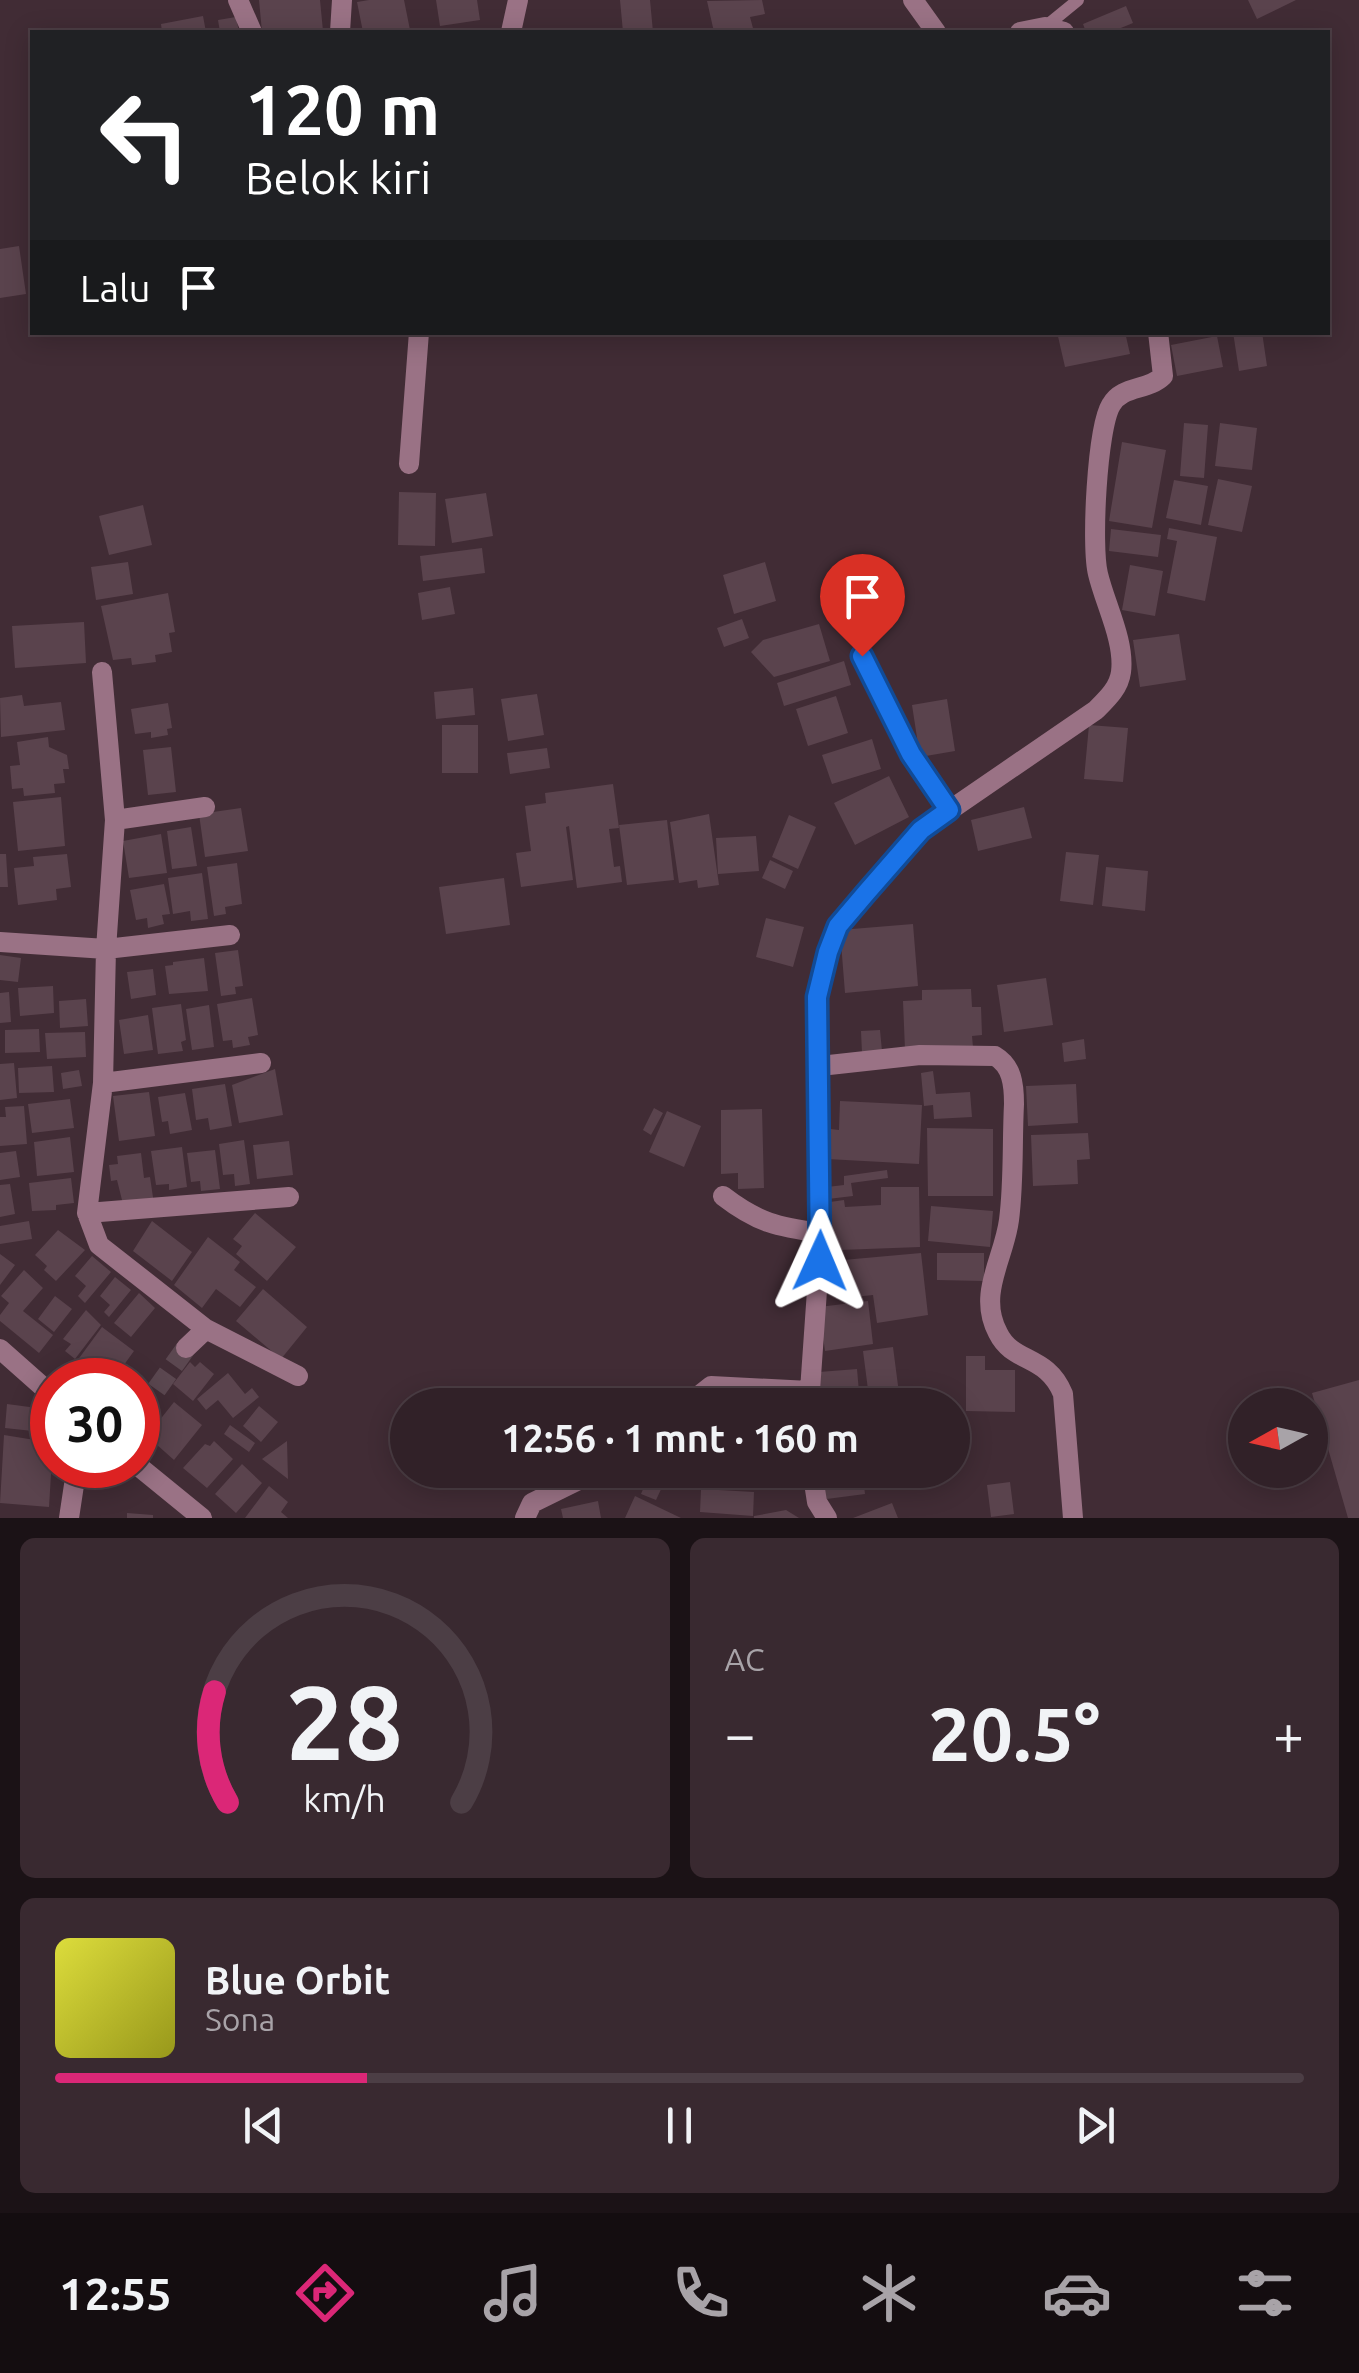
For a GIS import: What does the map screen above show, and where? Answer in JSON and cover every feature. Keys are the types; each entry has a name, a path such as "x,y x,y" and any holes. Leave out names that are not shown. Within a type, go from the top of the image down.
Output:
{"street":[{"path":"238,0 251,30"},
{"path":"340,30 342,0"},
{"path":"511,30 518,0"},
{"path":"912,0 934,30"},
{"path":"409,464 419,335"},
{"path":"810,1388 821,1233 817,997 828,952 838,926 921,830 1096,710 1112,694 1121,673 1120,649 1096,569 1096,496 1106,417 1111,404 1122,393 1155,383 1163,376 1158,335"},
{"path":"862,656 911,754 949,810"},
{"path":"102,672 115,820 106,948 103,1083 88,1213 99,1245 206,1329 298,1376"},
{"path":"115,820 205,808"},
{"path":"0,942 106,948 230,935"},
{"path":"820,1066 920,1055 994,1056 1009,1070 1014,1085 1009,1222 992,1276 991,1316 998,1336 1011,1350 1042,1364 1057,1378 1063,1394 1073,1518"},
{"path":"103,1083 261,1063"},
{"path":"88,1213 289,1196"},
{"path":"723,1196 749,1216 769,1225 821,1233"},
{"path":"186,1348 206,1329"},
{"path":"0,1348 30,1375"},
{"path":"160,1484 202,1518"},
{"path":"69,1518 74,1488"},
{"path":"525,1518 532,1503 563,1488"},
{"path":"815,1488 817,1502 827,1518"}],"lane":[{"path":"1054,30 1078,0"}],"building":[{"path":"259,0 320,0 323,30 262,30"},
{"path":"404,0 410,30 363,30 357,2"},
{"path":"436,0 477,0 480,20 440,26"},
{"path":"620,0 650,0 653,30 623,30"},
{"path":"762,0 765,14 750,17 753,30 714,30 707,1"},
{"path":"1248,0 1296,0 1257,19"},
{"path":"1126,6 1133,23 1116,30 1085,30 1083,24"},
{"path":"203,16 206,30 162,30 161,24"},
{"path":"236,17 239,30 220,30 218,20"},
{"path":"19,246 26,294 0,298 0,249"},
{"path":"1058,335 1126,335 1130,354 1065,367"},
{"path":"1233,335 1262,335 1267,366 1239,371"},
{"path":"1217,336 1223,367 1177,376 1171,345"},
{"path":"1184,423 1208,425 1204,478 1180,476"},
{"path":"1220,423 1257,428 1252,470 1215,466"},
{"path":"1122,442 1166,450 1152,528 1109,521"},
{"path":"1218,479 1252,486 1242,532 1208,525"},
{"path":"1174,480 1208,486 1201,525 1166,518"},
{"path":"399,492 436,493 435,546 398,545"},
{"path":"486,493 493,536 452,543 445,499"},
{"path":"143,505 152,545 109,555 99,516"},
{"path":"1169,528 1217,537 1205,601 1167,593 1177,541 1167,539"},
{"path":"1111,529 1161,535 1158,557 1109,551"},
{"path":"482,548 485,573 423,581 420,556"},
{"path":"128,562 133,594 96,600 91,567"},
{"path":"765,562 776,601 734,614 723,575"},
{"path":"1130,565 1163,571 1155,616 1122,610"},
{"path":"450,587 455,614 422,620 418,593"},
{"path":"168,593 175,632 169,633 172,652 155,655 156,662 132,665 131,658 113,660 101,606"},
{"path":"742,619 749,638 724,647 717,628"},
{"path":"84,622 86,663 15,668 12,626"},
{"path":"819,624 830,661 774,677 751,652 763,640"},
{"path":"1179,634 1186,680 1140,687 1133,640"},
{"path":"844,661 851,685 784,706 777,683"},
{"path":"473,688 475,715 436,719 434,692"},
{"path":"537,694 544,735 508,741 501,699"},
{"path":"22,695 24,706 61,702 65,730 1,737 0,698"},
{"path":"836,696 848,733 808,746 796,709"},
{"path":"947,699 955,751 920,757 912,705"},
{"path":"168,703 172,728 167,729 168,735 151,738 151,732 135,734 131,709"},
{"path":"442,725 478,725 478,773 442,773"},
{"path":"1089,725 1128,728 1123,782 1084,779"},
{"path":"48,737 49,747 67,755 65,783 54,784 55,793 24,796 23,788 12,789 10,766 20,765 17,742"},
{"path":"872,739 881,769 832,784 822,755"},
{"path":"171,747 176,792 148,795 143,750"},
{"path":"547,748 550,768 510,774 507,753"},
{"path":"889,776 909,817 855,845 834,803"},
{"path":"613,784 619,828 609,829 614,867 620,866 622,882 577,888 569,826 566,827 573,880 521,887 516,853 531,851 525,806 546,803 545,793"},
{"path":"61,797 65,846 18,851 13,802"},
{"path":"1024,807 1032,838 978,851 971,820"},
{"path":"241,808 248,851 205,857 199,814"},
{"path":"709,814 719,885 698,888 697,880 679,883 670,822"},
{"path":"789,815 816,827 798,869 772,857"},
{"path":"667,820 674,880 627,885 619,825"},
{"path":"191,827 197,866 172,869 167,831"},
{"path":"161,834 167,873 129,878 123,841"},
{"path":"756,836 759,871 718,874 716,838"},
{"path":"1066,852 1099,855 1093,905 1060,901"},
{"path":"0,854 6,854 8,887 0,887"},
{"path":"67,854 71,887 56,889 57,900 18,905 14,868 34,866 33,857"},
{"path":"770,860 793,871 785,889 762,878"},
{"path":"237,863 242,904 225,907 226,914 214,916 207,867"},
{"path":"1106,867 1148,871 1145,911 1102,906"},
{"path":"202,873 208,919 191,921 190,911 173,914 168,878"},
{"path":"504,878 510,925 446,934 439,887"},
{"path":"164,884 170,914 162,915 164,924 148,928 147,918 136,920 130,890"},
{"path":"766,918 804,927 793,967 756,957"},
{"path":"913,924 918,986 845,993 840,930"},
{"path":"238,950 243,986 235,987 236,994 221,996 215,953"},
{"path":"0,955 21,958 18,982 0,980"},
{"path":"204,958 208,991 169,994 165,966"},
{"path":"153,969 156,995 131,999 127,972"},
{"path":"1046,978 1053,1025 1004,1032 997,985"},
{"path":"53,986 54,1013 20,1016 18,988"},
{"path":"971,989 972,1007 981,1007 982,1035 972,1036 973,1047 905,1050 903,1001 922,1000 922,990"},
{"path":"9,992 11,1022 0,1023 0,993"},
{"path":"252,998 258,1035 248,1037 250,1045 233,1048 232,1040 223,1041 217,1004"},
{"path":"86,999 88,1026 60,1028 59,1001"},
{"path":"181,1004 186,1040 181,1042 183,1051 158,1054 152,1008"},
{"path":"209,1005 214,1047 192,1050 186,1009"},
{"path":"148,1015 153,1050 124,1054 119,1020"},
{"path":"39,1029 40,1052 5,1053 5,1030"},
{"path":"880,1030 882,1051 862,1053 861,1031"},
{"path":"85,1032 86,1057 47,1059 45,1033"},
{"path":"1084,1039 1086,1059 1064,1062 1062,1043"},
{"path":"14,1063 17,1098 0,1100 0,1064"},
{"path":"52,1066 54,1092 19,1093 18,1068"},
{"path":"275,1069 283,1115 239,1123 232,1085"},
{"path":"79,1070 82,1086 63,1089 61,1073"},
{"path":"933,1071 936,1094 970,1092 972,1117 934,1119 933,1105 924,1106 921,1073"},
{"path":"225,1084 232,1126 210,1130 208,1118 196,1120 192,1089"},
{"path":"1076,1084 1078,1123 1028,1126 1026,1086"},
{"path":"149,1092 155,1136 119,1141 113,1096"},
{"path":"185,1093 192,1130 170,1134 168,1121 162,1122 158,1097"},
{"path":"70,1099 74,1128 32,1133 28,1104"},
{"path":"840,1101 922,1105 919,1164 827,1159 830,1129 839,1130"},
{"path":"24,1106 27,1144 0,1146 0,1117 6,1117 5,1107"},
{"path":"654,1108 663,1113 651,1135 643,1130"},
{"path":"762,1109 764,1188 738,1189 738,1173 721,1174 721,1110"},
{"path":"667,1111 701,1126 684,1167 649,1152"},
{"path":"927,1128 993,1129 993,1196 928,1196"},
{"path":"1088,1133 1090,1159 1077,1160 1078,1184 1033,1186 1031,1135"},
{"path":"70,1137 74,1172 37,1176 34,1142"},
{"path":"244,1140 250,1184 235,1186 234,1174 223,1175 219,1144"},
{"path":"289,1141 293,1175 257,1179 253,1145"},
{"path":"182,1147 187,1187 169,1190 169,1184 156,1185 151,1151"},
{"path":"215,1150 220,1189 201,1191 200,1181 191,1182 187,1153"},
{"path":"16,1151 20,1177 0,1180 0,1153"},
{"path":"141,1153 144,1178 150,1177 154,1204 124,1208 117,1180 111,1181 109,1165 118,1164 117,1156"},
{"path":"887,1170 888,1178 851,1183 853,1196 828,1199 827,1187 844,1185 844,1176"},
{"path":"71,1178 74,1203 56,1205 56,1210 32,1211 29,1183"},
{"path":"10,1184 15,1214 0,1217 0,1185"},
{"path":"881,1187 919,1187 920,1247 840,1250 826,1224 823,1203 844,1200 845,1207 881,1205"},
{"path":"931,1206 993,1211 990,1247 928,1241"},
{"path":"255,1213 296,1247 267,1281 236,1254 242,1246 233,1239"},
{"path":"29,1221 32,1239 0,1244 0,1226"},
{"path":"152,1221 192,1252 172,1281 133,1251"},
{"path":"58,1230 85,1250 56,1281 35,1255"},
{"path":"208,1237 240,1262 234,1270 256,1287 240,1307 216,1289 202,1308 174,1285"},
{"path":"921,1253 928,1315 877,1323 873,1295 836,1299 832,1261"},
{"path":"937,1253 984,1253 984,1281 937,1280"},
{"path":"0,1254 15,1265 0,1285"},
{"path":"92,1256 111,1272 85,1303 78,1296 86,1286 75,1276"},
{"path":"24,1270 43,1288 23,1311 53,1335 39,1353 0,1321 9,1303 1,1296"},
{"path":"115,1277 131,1290 109,1317 104,1312 110,1305 100,1296"},
{"path":"263,1289 307,1327 281,1359 236,1321"},
{"path":"139,1293 155,1308 131,1337 114,1323"},
{"path":"55,1296 72,1309 54,1332 38,1319"},
{"path":"868,1301 873,1344 825,1351 819,1307"},
{"path":"86,1310 101,1325 76,1358 65,1351 71,1344 63,1339"},
{"path":"102,1327 134,1351 129,1358 79,1358"},
{"path":"893,1347 898,1388 868,1388 863,1351"},
{"path":"966,1356 985,1356 985,1370 1015,1370 1015,1412 970,1411 970,1388 966,1388"},
{"path":"190,1362 195,1367 200,1362 214,1374 193,1401 173,1384"},
{"path":"857,1369 859,1388 820,1388 819,1372"},
{"path":"228,1373 245,1394 252,1388 259,1397 233,1418 218,1400 206,1410 197,1399"},
{"path":"1359,1380 1359,1518 1348,1518 1328,1449 1328,1389"},
{"path":"174,1402 202,1425 174,1460 160,1448 160,1420"},
{"path":"7,1404 30,1407 30,1431 5,1428"},
{"path":"259,1406 278,1422 261,1442 243,1426"},
{"path":"230,1425 255,1443 249,1452 224,1434"},
{"path":"4,1435 30,1439 30,1488 50,1488 49,1507 0,1503"},
{"path":"214,1441 233,1459 207,1488 183,1468 205,1444 210,1446"},
{"path":"287,1441 288,1479 262,1459"},
{"path":"242,1464 262,1483 236,1513 215,1494"},
{"path":"1010,1482 1014,1514 991,1517 987,1485"},
{"path":"269,1486 288,1502 281,1512 288,1518 245,1518"},
{"path":"644,1488 662,1488 656,1500 641,1494"},
{"path":"819,1488 864,1488 865,1494 819,1500"},
{"path":"701,1489 754,1492 753,1516 700,1512"},
{"path":"635,1496 681,1518 625,1518"},
{"path":"598,1501 601,1518 563,1518 561,1509"},
{"path":"892,1503 898,1518 853,1518"},
{"path":"786,1510 799,1518 754,1518 754,1516"},
{"path":"127,1513 153,1515 153,1518 127,1518"}],"tunnel":[{"path":"160,1385 186,1348"}],"route":[{"path":"820,1261 817,997 828,952 838,926 866,893 921,830 949,810 911,754 862,656"}]}
